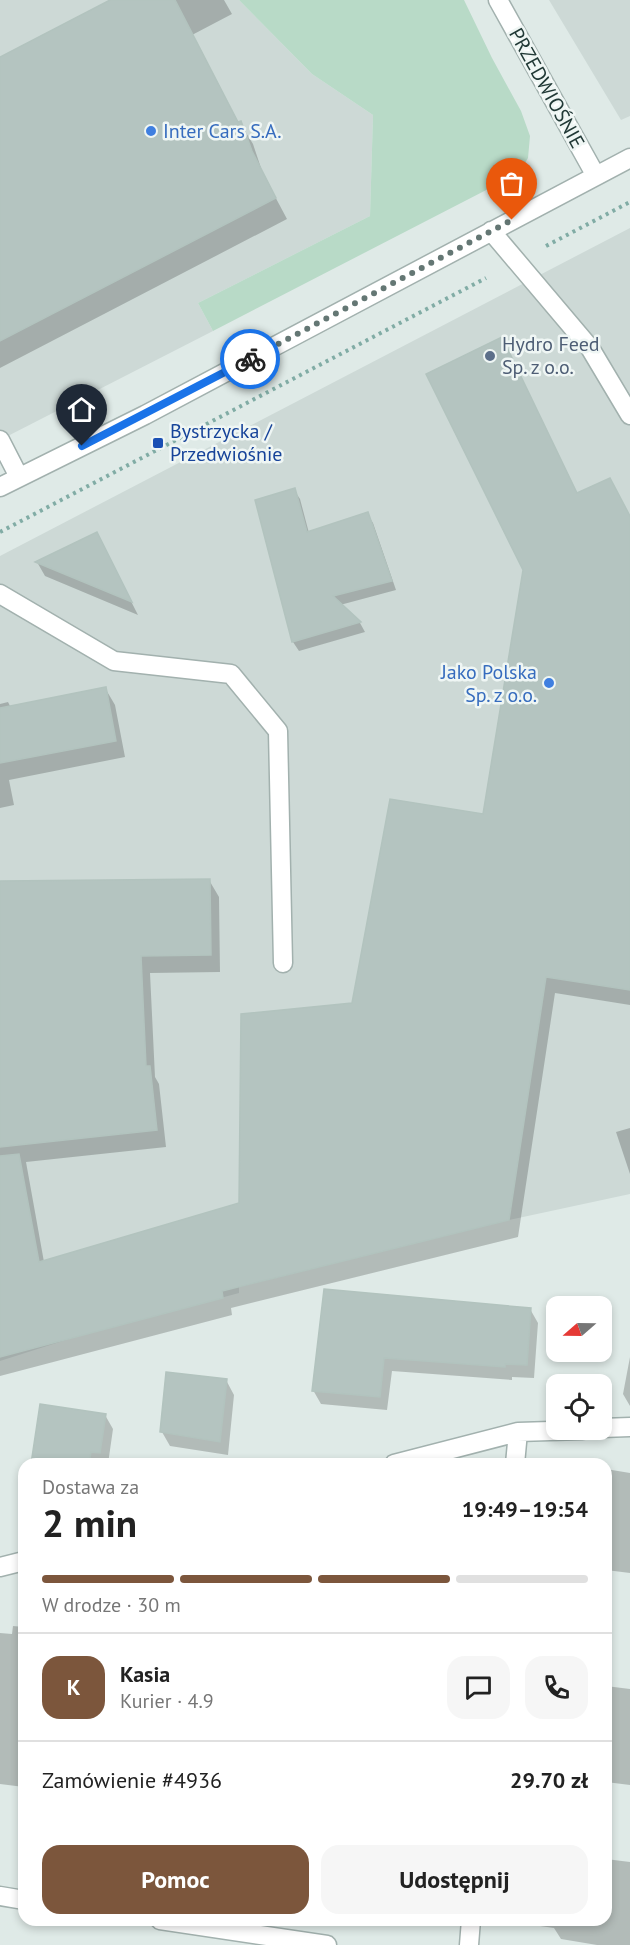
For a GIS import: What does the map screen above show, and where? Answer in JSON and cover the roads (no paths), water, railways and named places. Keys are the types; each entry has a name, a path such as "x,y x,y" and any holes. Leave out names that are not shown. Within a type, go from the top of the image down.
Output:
{"street":[{"name":"PRZEDWIOŚNIE","path":"498,0 596,176"},
{"path":"0,487 145,414 630,158"},
{"path":"491,231 590,348 630,415"},
{"path":"0,440 19,477"},
{"path":"0,594 114,661 231,674 278,731 283,963"},
{"path":"612,1427 630,1426"},
{"path":"417,1458 518,1432 546,1431"},
{"path":"516,1458 518,1432"},
{"path":"0,1567 18,1562"},
{"path":"0,1896 18,1899"},
{"path":"200,1926 327,1945"},
{"path":"469,1945 471,1926"}],"place":[{"name":"Inter Cars S.A.","path":"151,131"},
{"name":"Hydro Feed Sp. z o.o.","path":"490,356"},
{"name":"Bystrzycka / Przedwiośnie","path":"158,443"},
{"name":"Jako Polska Sp. z o.o.","path":"549,683"}]}
